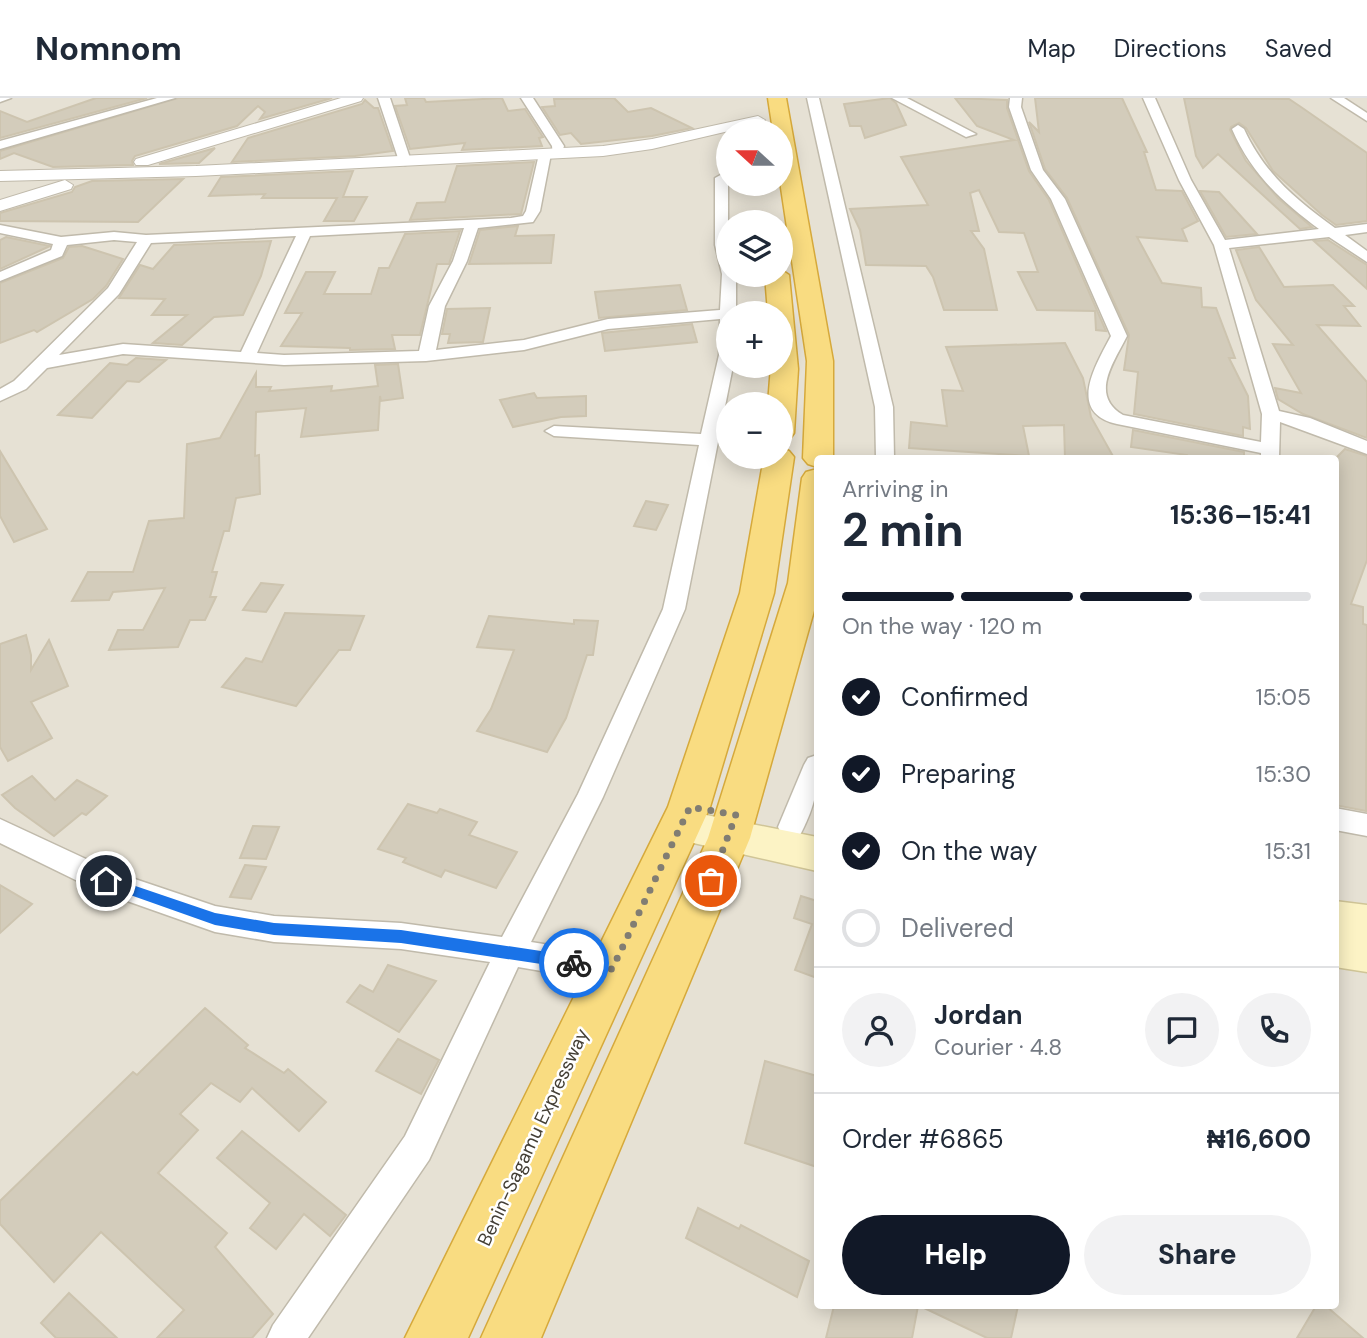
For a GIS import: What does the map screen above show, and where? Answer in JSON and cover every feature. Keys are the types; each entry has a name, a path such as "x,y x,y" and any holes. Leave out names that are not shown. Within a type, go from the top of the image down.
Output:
{"highway":[{"path":"755,98 757,119"},
{"path":"777,98 820,361 818,455"},
{"path":"778,287 785,369 783,392"},
{"name":"Benin-Sagamu Expressway","path":"435,1338 457,1300 685,816 757,593 777,469"},
{"path":"511,1338 732,826 805,583 814,504"}],"main road":[{"path":"685,816 809,837"},
{"path":"1339,920 1367,924"},
{"path":"1339,948 1367,952"}],"street":[{"path":"0,145 169,98"},
{"path":"0,206 356,98"},
{"path":"384,98 405,161"},
{"path":"0,229 61,241 114,236 146,239 306,230 471,225 528,219 551,153 558,146 527,98"},
{"path":"813,98 884,407 885,455"},
{"path":"898,98 970,134"},
{"path":"1016,98 1015,107 1037,170 1058,199 1119,336 1096,383 1096,396 1102,411 1117,419 1270,454 1270,414 1221,246 1185,180 1149,98"},
{"path":"1337,98 1367,118"},
{"path":"1238,129 1247,153 1267,179 1293,203 1367,258"},
{"path":"0,176 97,175 603,151 716,132"},
{"path":"426,356 437,306 460,261 471,225"},
{"path":"1221,246 1367,228"},
{"path":"246,358 306,230"},
{"path":"0,396 20,385 114,291 146,239"},
{"path":"0,277 57,253 61,241"},
{"path":"39,364 123,349 284,360 426,356 524,345 608,324 716,315"},
{"path":"286,1338 417,1148 510,952 590,797 674,609 697,509 722,378"},
{"path":"1270,414 1304,422 1367,449"},
{"path":"554,431 708,440"},
{"path":"809,837 814,792"},
{"path":"1339,819 1367,825"},
{"path":"0,830 106,881 215,919 274,929 401,936 612,969"}],"shaded area":[{"path":"0,98 1367,98 1367,1338 0,1338"}],"building":[{"path":"96,98 147,98 0,138 0,111 27,122"},
{"path":"178,98 332,98 260,119 265,112 258,106 237,126 135,156 133,165 53,167 14,153 0,159 0,151"},
{"path":"405,98 424,98 426,102 502,98 508,111 525,109 543,137 539,138 542,146 462,150 465,143 410,149 395,106 407,105"},
{"path":"614,98 628,112 651,108 692,128 652,136 581,144 571,133 560,135 542,107 555,106 554,99"},
{"path":"890,98 896,103 906,125 865,138 861,126 850,126 844,104"},
{"path":"955,98 1007,100 1007,108 1029,171 1049,200 1106,331 1096,330 1095,311 1037,310 1018,272 1038,272 1024,233 999,232 979,190 970,193 979,231 971,231 984,249 997,310 944,310 933,277 926,266 866,265 860,230 850,209 928,205 901,157 1014,140 977,126"},
{"path":"1035,98 1122,98 1147,152 1144,152 1156,190 1182,191 1198,221 1182,229 1187,241 1137,237 1162,283 1201,288 1202,307 1216,308 1235,358 1229,358 1248,396 1250,429 1243,427 1243,436 1134,414 1138,372 1124,370 1129,335 1067,198 1045,169 1029,122 1039,132"},
{"path":"1184,98 1289,99 1301,107 1367,153 1367,221 1336,225 1322,215 1273,171 1246,128 1239,123 1230,130 1246,161 1278,198 1312,227 1300,229 1218,154 1203,168 1196,156"},
{"path":"365,100 378,108 393,151 355,156 232,162 248,138 362,104"},
{"path":"215,148 199,163 159,164"},
{"path":"534,162 521,214 410,220 417,203 445,202 457,166"},
{"path":"353,171 343,197 367,197 354,221 324,221 337,198 262,198 265,194 209,196 221,177"},
{"path":"183,179 138,222 0,221 0,213 72,192 75,187 92,181"},
{"path":"1200,191 1219,192 1257,234 1226,237"},
{"path":"518,226 515,236 554,235 551,263 469,264 480,230"},
{"path":"460,231 449,264 437,264 420,335 392,335 395,349 350,350 281,346 302,313 285,313 306,272 335,272 324,294 371,294 379,268 389,268 405,234"},
{"path":"6,237 50,246 0,269 0,240"},
{"path":"1328,240 1367,265 1367,289 1314,241"},
{"path":"271,241 261,276 243,315 214,317 182,345 153,343 187,315 152,315 165,299 119,298 140,265 153,269 174,245"},
{"path":"82,246 123,259 106,286 93,299 37,332 34,330 0,343 0,283 63,258 69,247"},
{"path":"1259,247 1284,287 1333,285 1354,306 1344,306 1360,326 1317,325 1367,382 1367,438 1303,414 1278,399 1275,388 1301,393 1273,344 1293,345 1256,300 1236,250"},
{"path":"680,285 687,310 599,318 595,292"},
{"path":"490,308 483,342 448,343 450,334 442,334 447,309"},
{"path":"692,324 697,342 605,351 602,333"},
{"path":"1065,343 1083,378 1091,417 1112,455 1065,455 1064,425 1023,426 1029,455 909,448 911,422 947,426 942,390 963,391 946,347"},
{"path":"136,358 166,360 139,382 127,381 92,418 58,415 110,363 127,365"},
{"path":"398,364 403,398 381,401 380,396 378,430 301,437 306,408 256,412 255,456 259,455 260,494 236,498 229,531 224,531 212,572 217,572 210,597 216,597 205,620 190,620 178,647 109,650 118,630 143,630 165,588 113,592 109,600 72,601 88,572 133,572 149,521 184,518 187,444 220,438 256,373 256,387 271,387 269,391 332,386 331,391 378,386 375,365"},
{"path":"534,393 537,398 586,396 586,416 561,417 513,427 500,400"},
{"path":"1133,430 1244,452 1244,455 1187,455 1131,447"},
{"path":"1345,449 1367,456 1367,560 1351,604 1363,607 1363,624 1367,625 1366,811 1339,806 1339,455"},
{"path":"0,451 47,529 14,542 0,516"},
{"path":"646,501 668,505 656,530 634,526"},
{"path":"261,583 283,585 266,612 243,610"},
{"path":"285,613 364,616 350,650 339,650 296,706 222,687 246,658 262,662"},
{"path":"489,616 574,624 574,620 598,621 593,655 587,655 566,718 547,752 477,731 491,709 514,650 477,647"},
{"path":"26,635 31,655 31,670 49,640 68,686 31,702 52,738 8,761 0,747 0,644"},
{"path":"32,776 55,800 77,780 107,796 86,815 82,813 54,836 15,808 2,795"},
{"path":"408,804 437,813 440,809 477,822 469,835 517,852 496,888 445,870 441,877 403,862 406,858 378,849"},
{"path":"253,826 279,827 266,859 240,858"},
{"path":"245,865 266,867 251,899 230,897"},
{"path":"0,885 32,904 0,933"},
{"path":"801,896 814,900 814,977 795,970 812,924 794,918"},
{"path":"388,965 436,981 399,1032 347,1002 360,985 373,992"},
{"path":"205,1008 248,1045 245,1048 284,1073 288,1069 326,1102 299,1131 252,1088 240,1102 211,1083 180,1114 198,1130 158,1173 227,1233 215,1247 273,1314 252,1338 157,1338 184,1310 101,1232 54,1282 0,1224 0,1201 133,1072 137,1075"},
{"path":"398,1039 439,1060 421,1094 376,1071"},
{"path":"765,1061 814,1075 814,1166 745,1143"},
{"path":"242,1131 346,1215 330,1236 304,1214 276,1249 250,1228 270,1203 217,1158"},
{"path":"698,1208 739,1229 741,1225 809,1261 797,1297 686,1238"},
{"path":"69,1293 117,1338 56,1338 41,1323"},
{"path":"833,1309 917,1309 912,1338 826,1338"},
{"path":"926,1309 1017,1309 1011,1338 987,1338"},
{"path":"1314,1309 1329,1309 1363,1338 1297,1338"}],"way so far":[{"path":"574,963 612,969 690,807 736,815 711,881"}],"route":[{"path":"106,881 215,919 274,929 401,936 574,963"}]}
